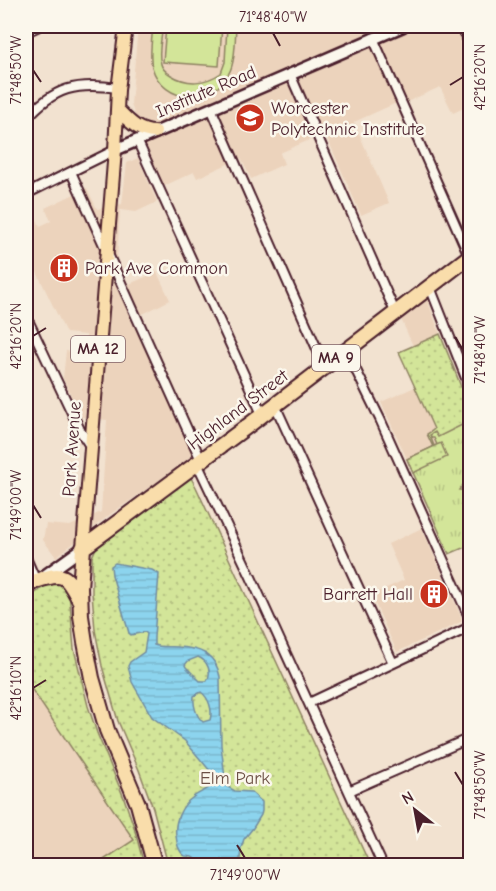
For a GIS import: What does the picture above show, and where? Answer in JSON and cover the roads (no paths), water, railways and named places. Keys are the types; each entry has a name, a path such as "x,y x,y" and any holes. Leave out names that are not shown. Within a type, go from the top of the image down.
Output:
{"highway":[{"name":"Highland Street","path":"83,548 396,314 471,255"},
{"name":"Park Avenue","path":"83,548 80,588 86,649 98,700 135,795 155,866"},
{"path":"31,585 53,575 62,576 68,580 81,601"}],"main road":[{"name":"Park Avenue","path":"83,548 118,88 126,26"},
{"path":"118,110 134,126 155,132"}],"street":[{"path":"26,32 39,26"},
{"name":"Institute Road","path":"26,194 136,140 403,26"},
{"path":"461,26 471,46"},
{"path":"373,38 466,251 471,255"},
{"path":"290,74 396,314"},
{"path":"26,118 42,102 71,88 85,85 118,88"},
{"path":"211,108 325,367"},
{"path":"136,140 262,414"},
{"path":"71,172 383,866"},
{"path":"430,287 471,388"},
{"path":"26,316 90,447"},
{"path":"346,350 471,619"},
{"path":"275,405 393,663"},
{"name":"Highland Street","path":"31,585 83,548"},
{"path":"26,558 31,585"},
{"path":"309,703 471,627"},
{"path":"349,791 471,738"},
{"path":"462,866 471,862"}],"water":[{"path":"115,563 152,570 159,574 154,645 200,651 211,658 218,669 221,745 226,786 235,791 251,792 262,802 261,815 244,839 241,848 240,859 245,865 206,865 192,857 185,856 179,850 176,830 177,820 182,810 188,801 213,785 216,778 185,741 152,717 132,682 128,666 144,652 147,634 145,632 131,635 129,633 111,566","holes":["198,657 208,667 207,681 200,681 185,665 188,661","201,692 211,708 210,720 203,722 197,714 194,703 194,696"]}],"place":[{"name":"Worcester Polytechnic Institute","path":"250,118"},
{"name":"Park Ave Common","path":"64,268"},
{"name":"Barrett Hall","path":"434,594"}],"park label":[{"name":"Elm Park","path":"235,778"}]}
